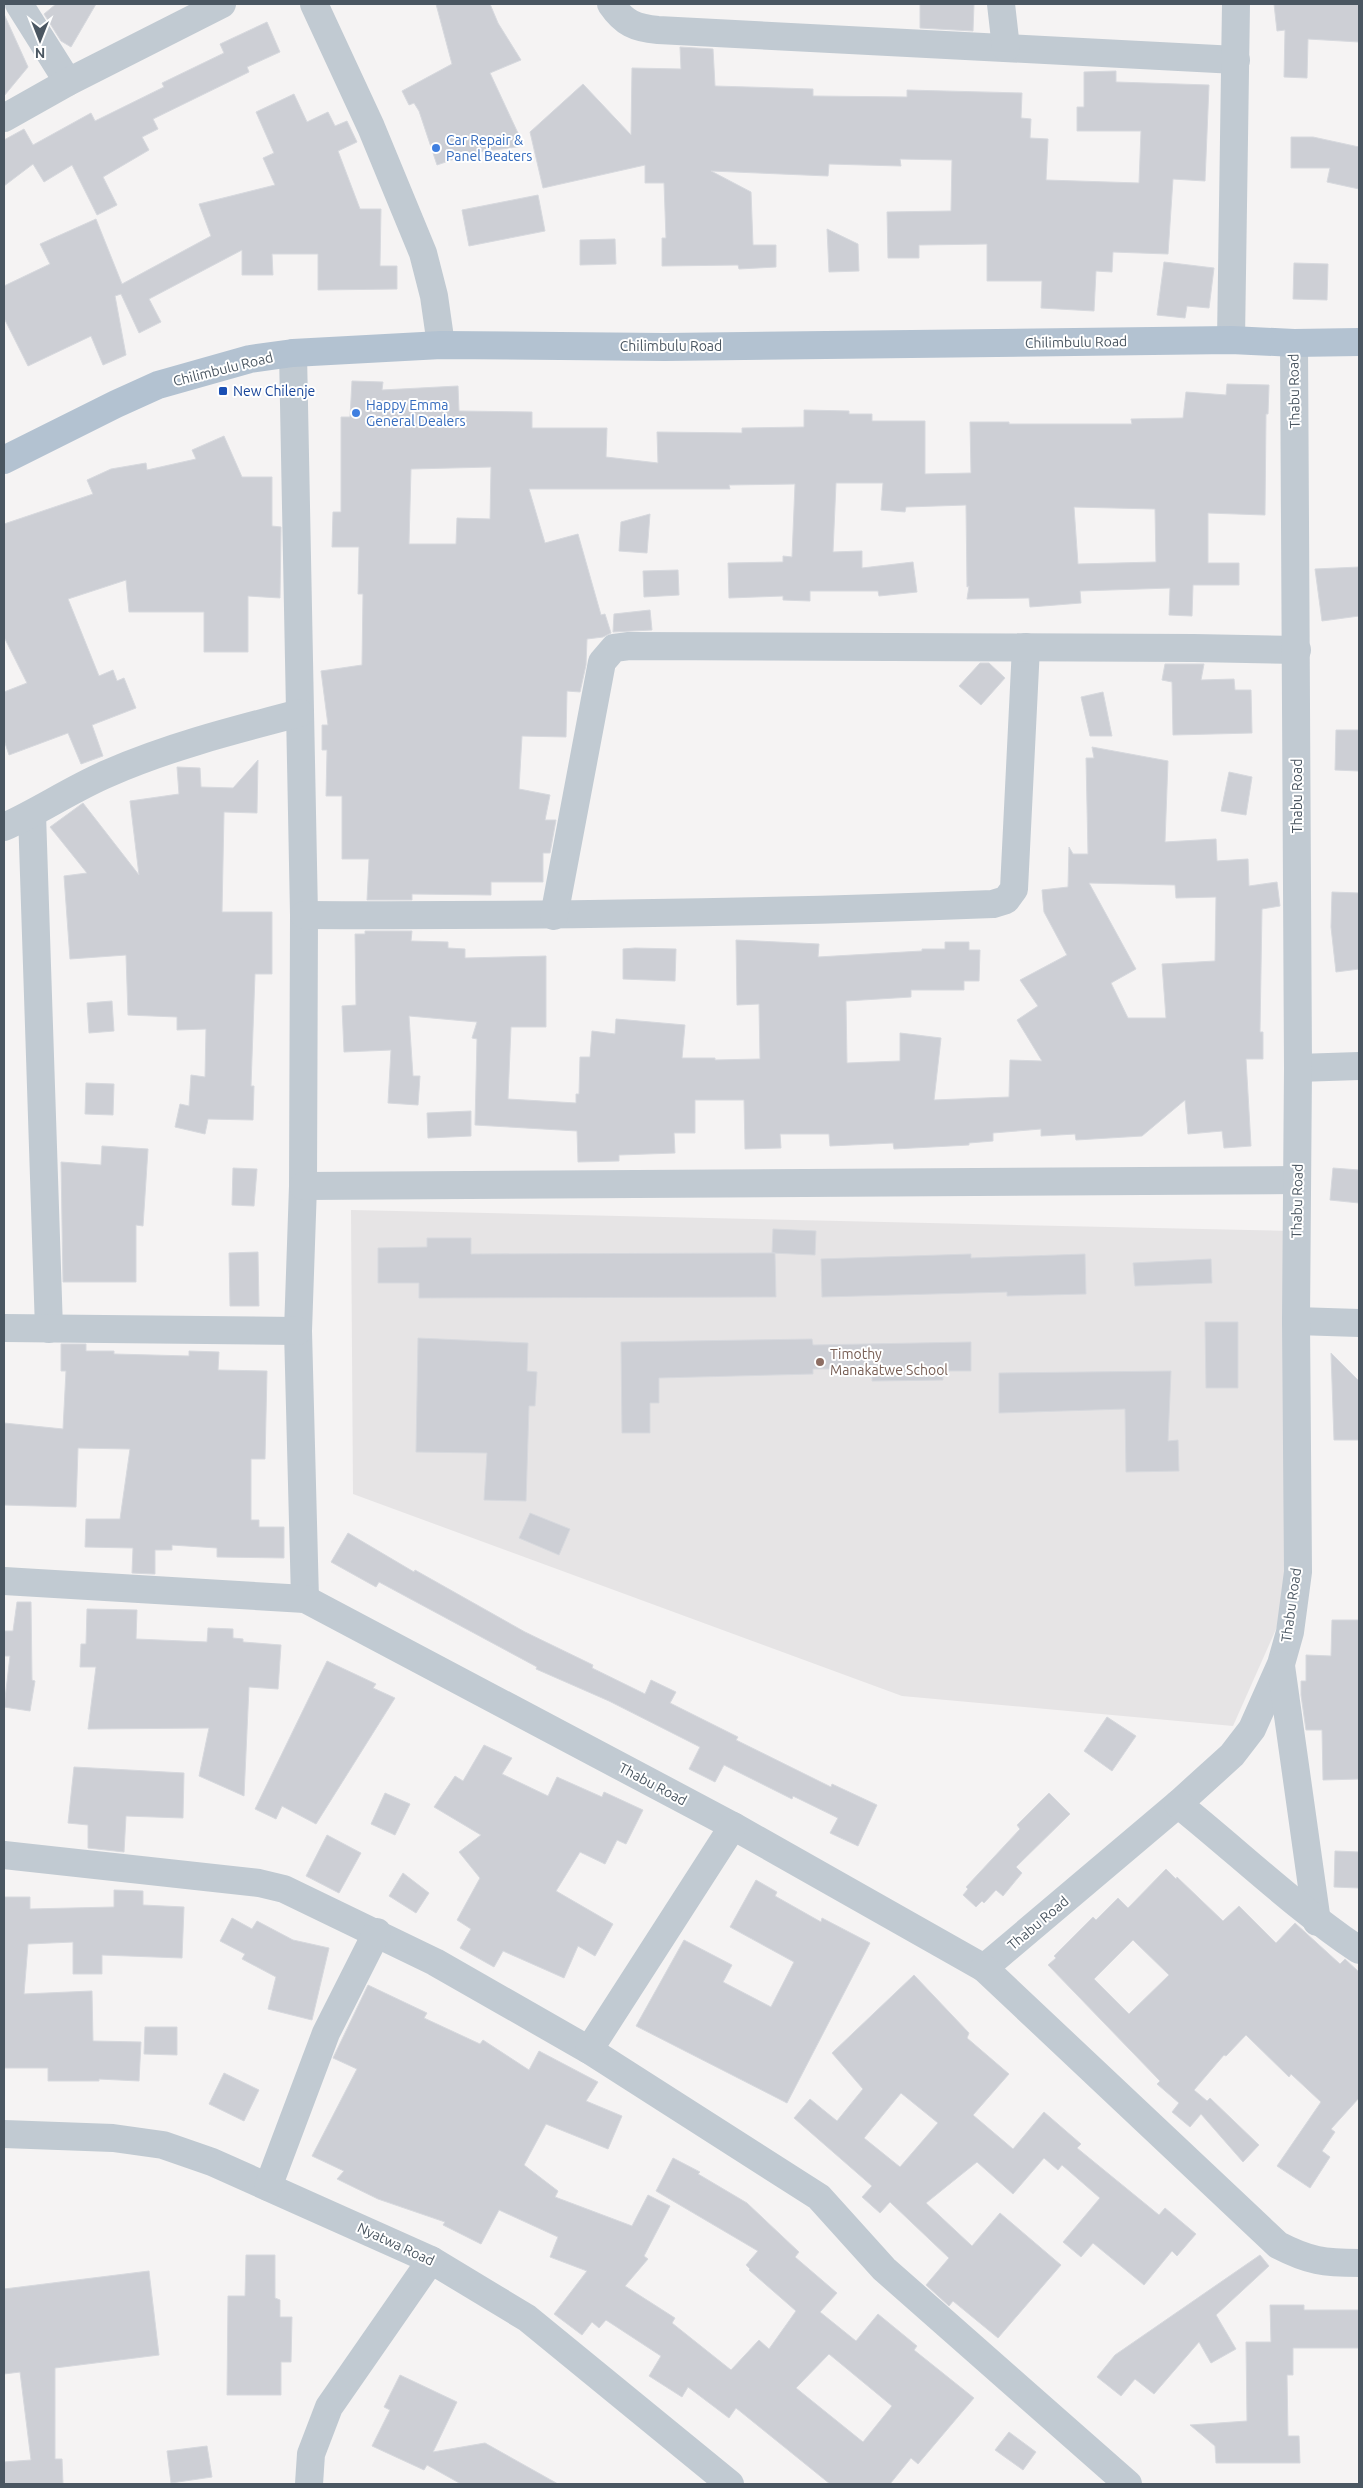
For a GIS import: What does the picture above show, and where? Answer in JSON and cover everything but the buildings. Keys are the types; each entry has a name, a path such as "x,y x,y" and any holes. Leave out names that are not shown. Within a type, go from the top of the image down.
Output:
{"main road":[{"name":"Chilimbulu Road","path":"4,460 158,385 250,359 292,353 441,345 665,347 1231,340 1294,343 1359,342"}],"street":[{"path":"19,4 68,82"},
{"path":"4,118 68,82 222,4"},
{"path":"314,4 375,136 423,252 434,296 441,345"},
{"path":"611,4 620,17 643,29 1236,60"},
{"path":"1001,4 1006,48"},
{"path":"1231,340 1236,4"},
{"name":"Thabu Road","path":"305,1599 733,1826 984,1968 1178,1804 1232,1755 1252,1729 1281,1664 1290,1632 1298,1572 1296,1321 1298,1068 1297,650 1294,343"},
{"path":"4,1581 305,1599 298,1331 302,1186 304,915 292,353"},
{"path":"554,916 602,662 614,648 629,646 1026,647 1297,650"},
{"path":"304,915 554,916 776,912 993,904 1006,900 1014,889 1026,647"},
{"path":"4,827 107,773 168,748 300,713"},
{"path":"32,814 49,1329"},
{"path":"1298,1068 1359,1066"},
{"path":"302,1186 1297,1180"},
{"path":"1296,1321 1359,1323"},
{"path":"4,1328 298,1331"},
{"path":"1281,1664 1317,1922"},
{"path":"1178,1804 1237,1851 1317,1922 1359,1950"},
{"path":"589,2050 733,1826"},
{"path":"4,1855 259,1883 284,1889 377,1932 435,1962 589,2050 819,2197 884,2269 1128,2484"},
{"path":"268,2187 326,2033 377,1932"},
{"path":"984,1968 1278,2245 1304,2258 1334,2263 1359,2263"},
{"name":"Nyatwa Road","path":"4,2134 113,2138 163,2144 212,2162 431,2260 527,2318 730,2484"},
{"path":"309,2484 311,2454 329,2407 431,2260"}],"shaded area":[{"name":"Timothy Manakatwe School","path":"351,1210 1289,1231 1289,1600 1233,1726 902,1696 353,1494"}],"place":[{"name":"Car Repair & Panel Beaters","path":"436,148"},
{"name":"New Chilenje","path":"223,391"},
{"name":"Happy Emma General Dealers","path":"356,413"},
{"name":"Timothy Manakatwe School","path":"820,1362"}]}
